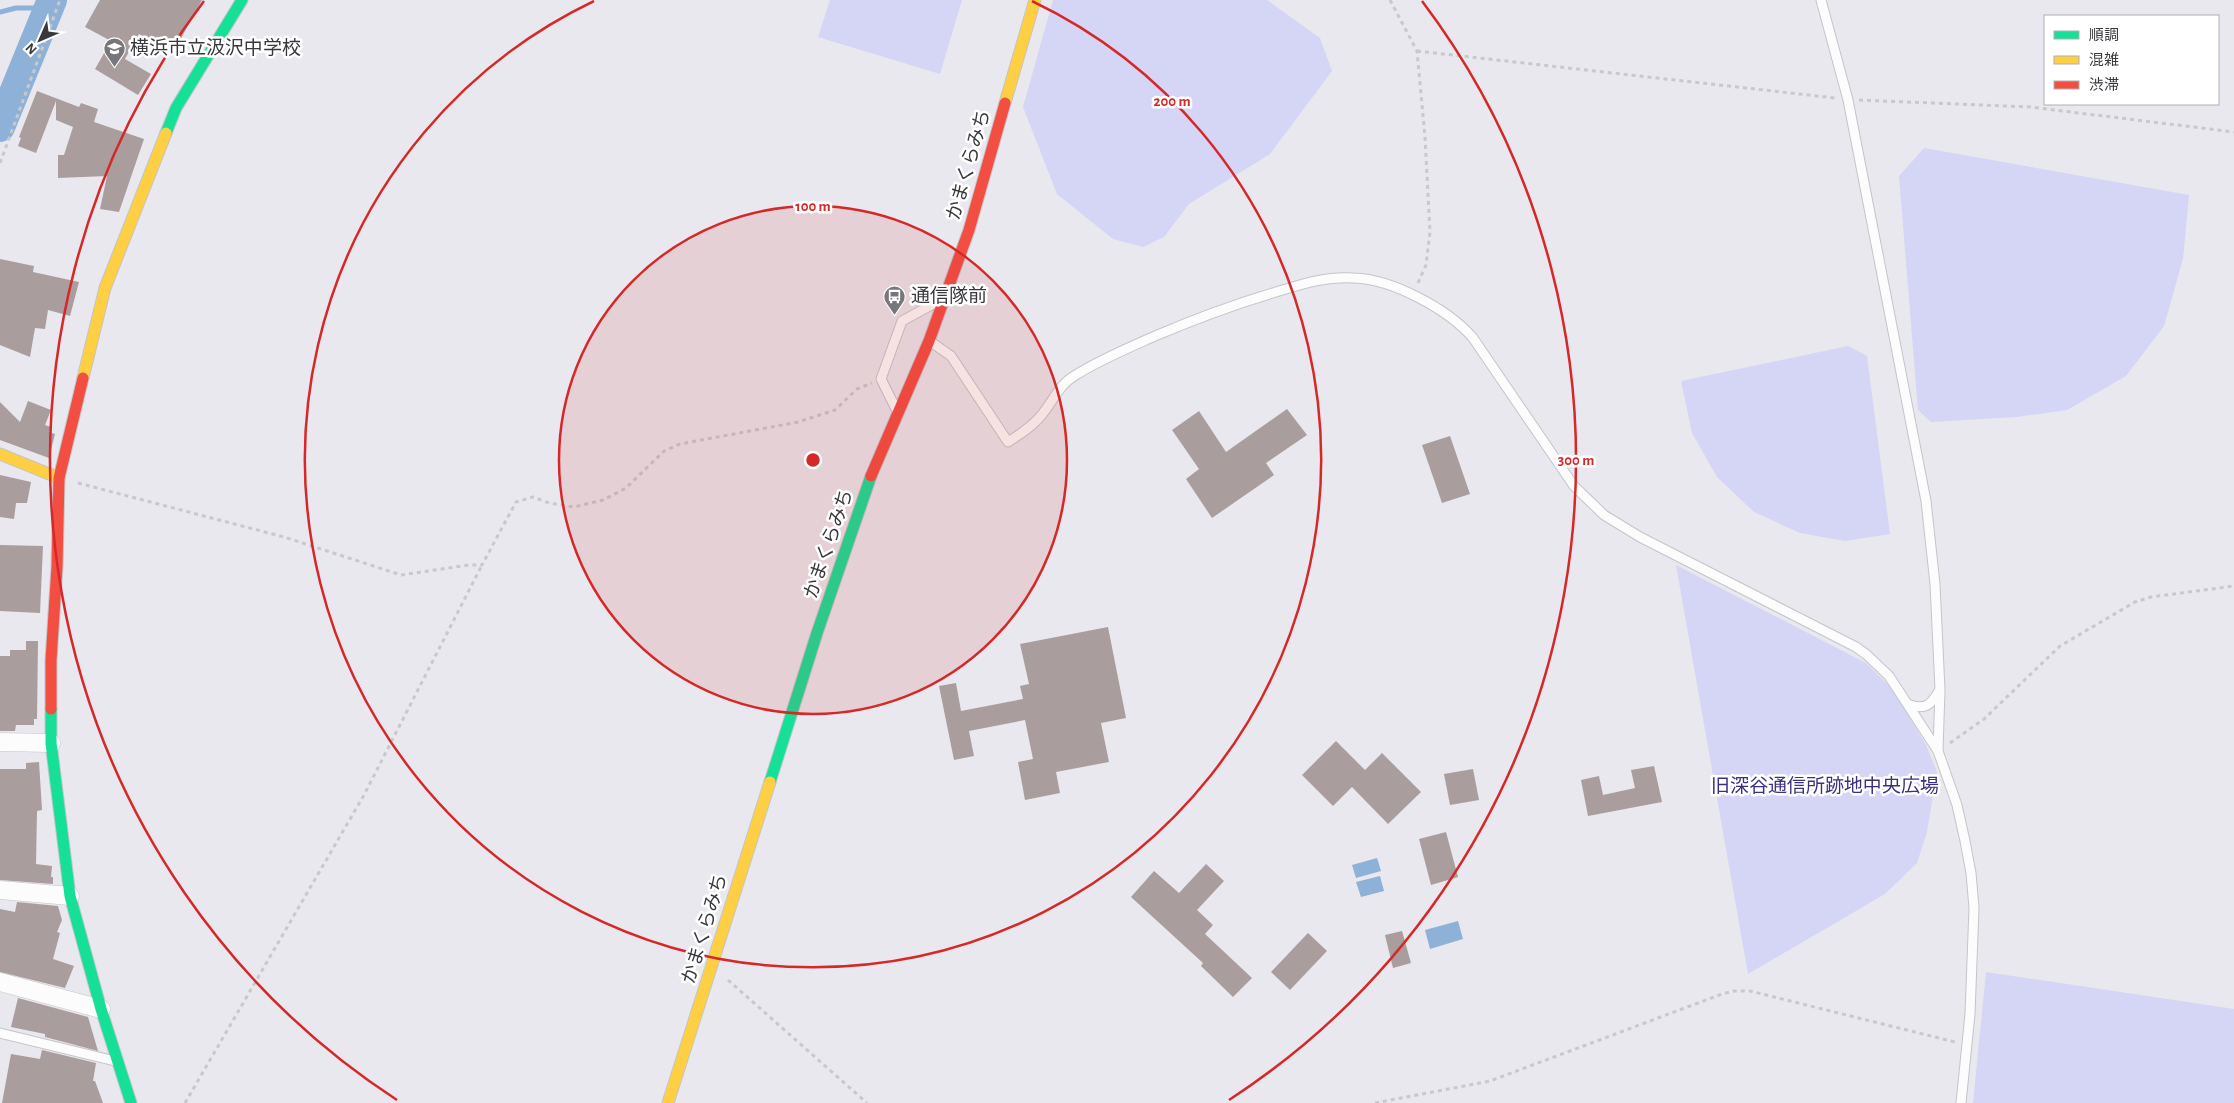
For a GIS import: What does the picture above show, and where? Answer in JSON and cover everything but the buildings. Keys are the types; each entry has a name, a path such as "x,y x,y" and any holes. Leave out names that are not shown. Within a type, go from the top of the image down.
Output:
{"street":[{"path":"131,1103 101,1009 70,896 51,743 51,660 57,567 59,478 105,288 113,266 176,108 242,0"},
{"name":"かまくらみち","path":"668,1103 817,634 872,474 929,341 971,221 1035,0"},
{"path":"0,454 59,478"},
{"path":"0,742 51,743"},
{"path":"0,890 70,896"},
{"path":"0,982 101,1009"}],"lane":[{"path":"1821,0 1848,100 1926,501 1935,584 1940,690 1938,750"},
{"path":"929,341 951,356 1008,442 1035,422 1061,386 1074,376 1130,346 1244,301 1312,281 1332,278 1371,280 1412,295 1455,320 1473,338 1574,486 1590,504 1640,537 1867,655 1889,676 1910,705 1938,750 1956,805 1972,873 1974,908 1968,1045 1961,1103"},
{"path":"898,414 882,379 902,321 944,298"},
{"path":"1910,705 1920,709 1925,708 1930,705 1940,690"},
{"path":"0,1033 118,1062"}],"path":[{"path":"0,163 60,0"},
{"path":"1390,0 1417,51 1425,137 1430,232 1426,265 1412,295"},
{"path":"1417,51 1848,100 2030,107 2234,132"},
{"path":"185,1103 364,795 516,502 533,497 549,503 574,507 603,500 626,488 664,451 680,444 798,422 835,410 857,389 882,379"},
{"path":"59,478 284,537 401,575 469,564 482,565"},
{"path":"1938,750 1984,719 2060,646 2135,602 2150,597 2234,586"},
{"path":"712,968 867,1103"},
{"path":"1376,1103 1490,1081 1734,991 1750,991 1968,1045"}],"green space":[{"path":"830,0 962,0 940,74 818,37"},
{"path":"1053,0 1267,0 1320,38 1332,71 1270,154 1189,204 1164,237 1143,247 1113,239 1057,194 1023,107"},
{"path":"1924,148 2189,195 2183,259 2164,326 2126,376 2067,410 2017,417 1931,422 1918,410 1899,176"},
{"path":"1848,346 1867,356 1890,534 1845,541 1800,533 1754,512 1717,477 1692,433 1681,381"},
{"name":"旧深谷通信所跡地中央広場","path":"1676,565 1866,663 1893,689 1926,745 1937,772 1927,832 1917,863 1885,894 1748,974"},
{"path":"1986,972 2234,1009 2234,1103 1973,1103"}],"shaded area":[{"path":"1377,858 1381,871 1356,878 1352,865"},
{"path":"1380,876 1384,891 1361,897 1356,882"},
{"path":"1458,921 1463,939 1430,949 1425,930"}],"waterway":[{"path":"0,127 52,0"},
{"path":"0,12 16,8 50,8"}],"traffic: fast":[{"path":"166,133 176,108 242,0"},
{"path":"770,782 817,633 871,476"},
{"path":"51,709 51,743 70,896 101,1009 131,1103"}],"traffic: slow":[{"path":"1005,103 1035,0"},
{"path":"83,378 105,288 166,133"},
{"path":"0,454 59,478"},
{"path":"668,1103 770,782"}],"traffic: jam":[{"path":"871,476 929,341 969,230 1005,103"},
{"path":"51,709 51,660 57,567 59,478 83,378"}],"place":[{"name":"横浜市立汲沢中学校","path":"114,67"},
{"name":"通信隊前","path":"895,315"}]}
